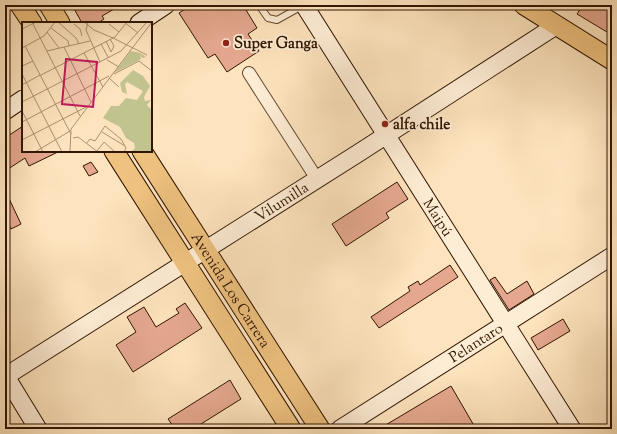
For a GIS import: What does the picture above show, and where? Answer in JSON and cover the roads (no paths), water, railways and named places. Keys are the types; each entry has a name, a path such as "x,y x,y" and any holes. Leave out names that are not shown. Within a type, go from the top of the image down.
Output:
{"main road":[{"path":"20,5 31,22"},
{"path":"49,5 59,22"},
{"path":"524,5 612,60"},
{"name":"Avenida Los Carrera","path":"115,152 291,429"},
{"name":"Avenida Los Carrera","path":"143,152 320,429"}],"street":[{"path":"140,22 166,5"},
{"name":"Maipú","path":"304,5 572,429"},
{"name":"Vilumilla","path":"5,376 185,263 557,25"},
{"path":"249,73 317,179"},
{"path":"5,111 22,100"},
{"name":"Pelantaro","path":"340,429 612,256"},
{"path":"5,376 38,429"}],"lane":[{"path":"259,5 268,18 273,20 280,19 304,5"}],"place":[{"name":"Super Ganga","path":"226,43"},
{"name":"alfa chile","path":"385,124"}]}
